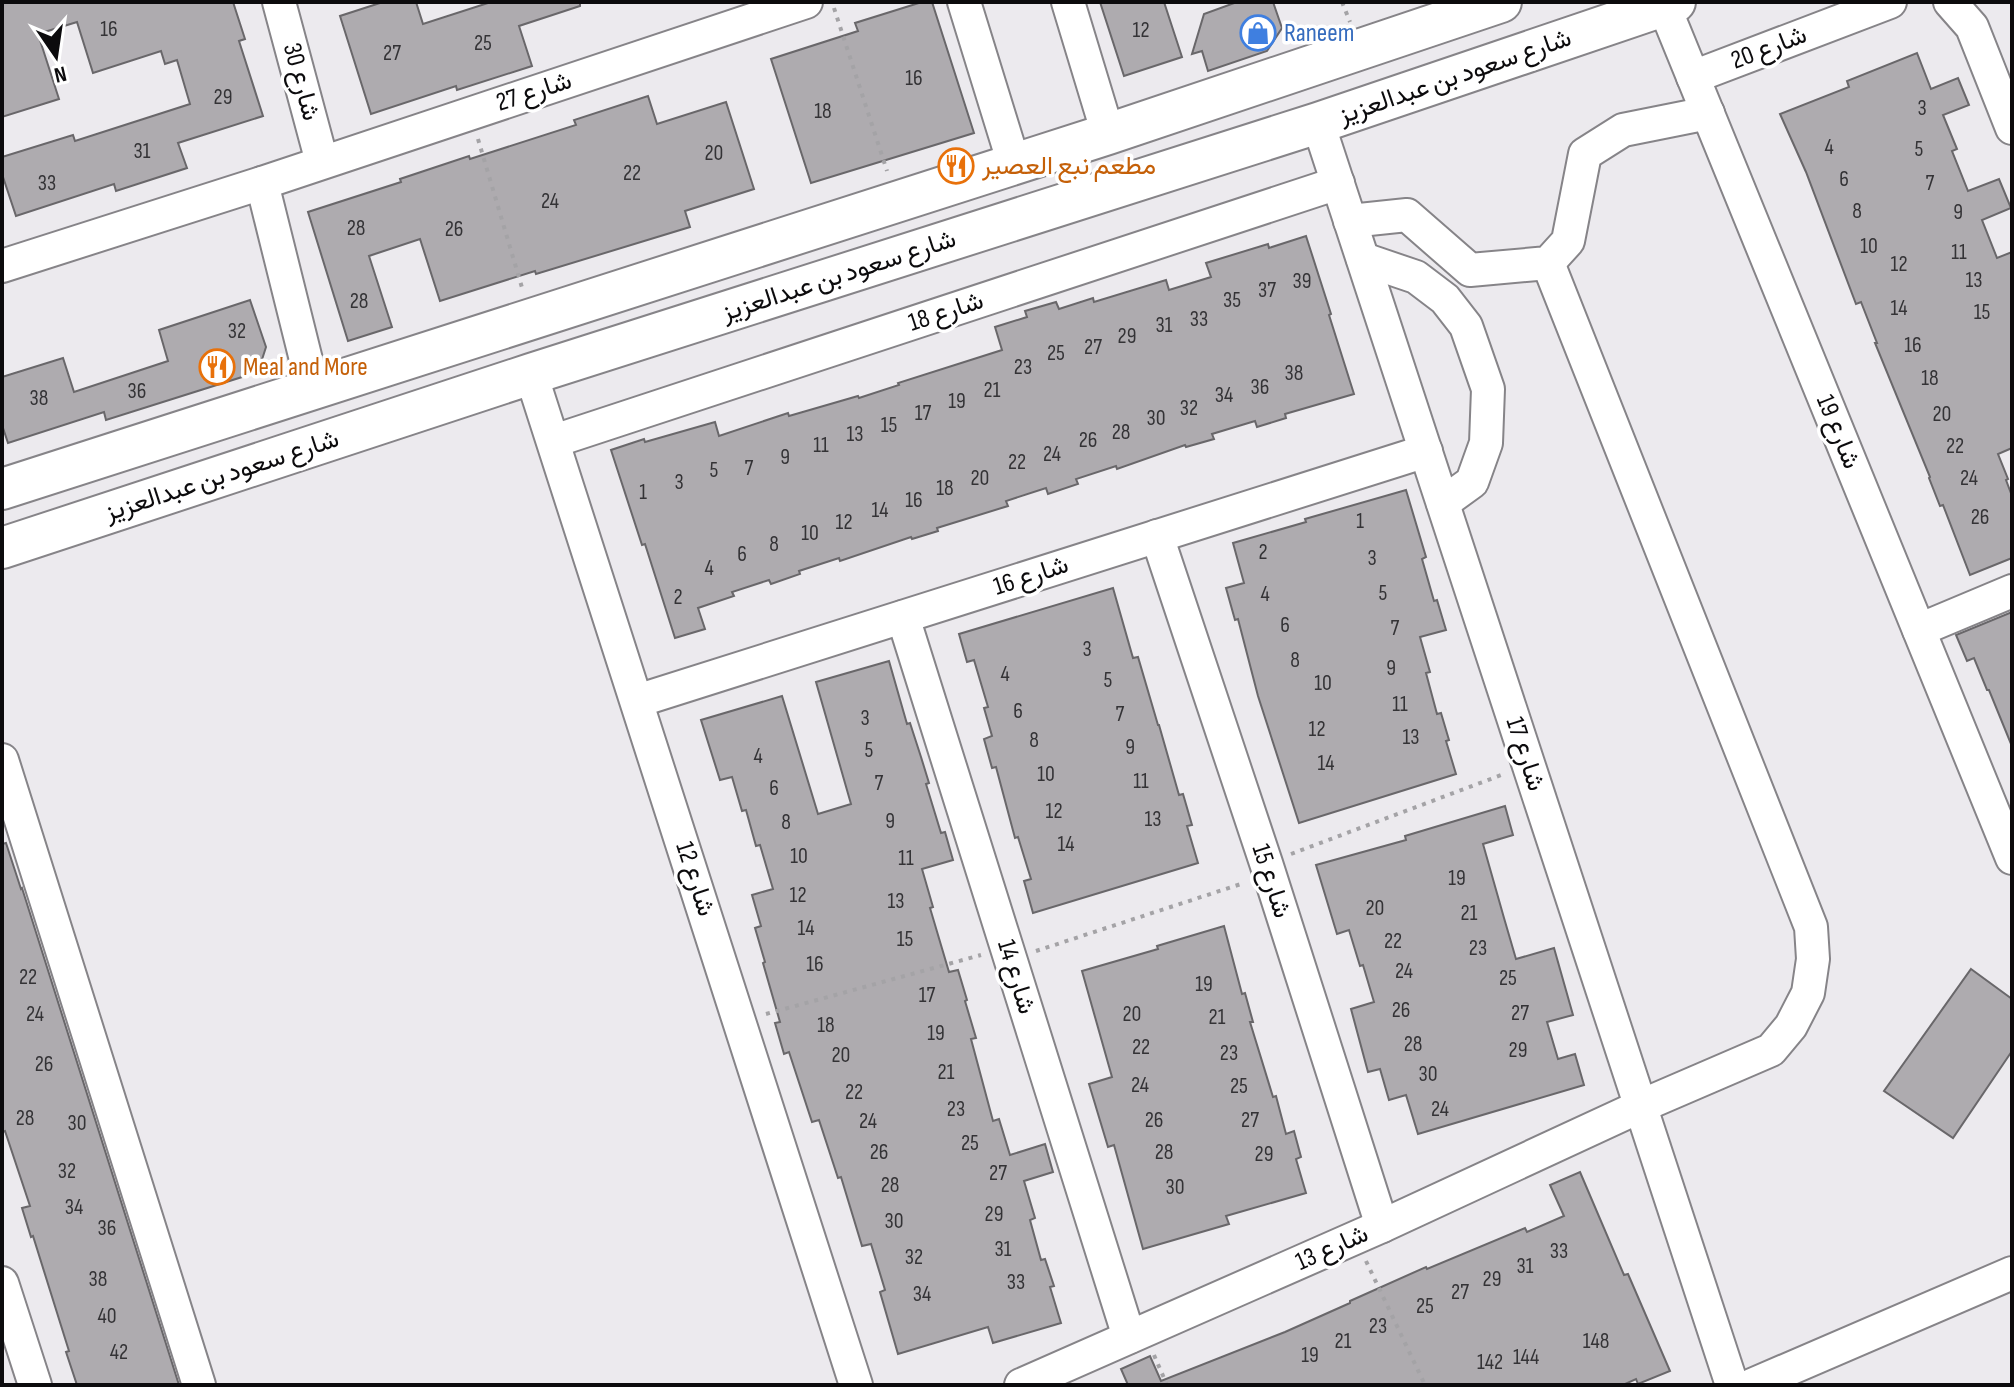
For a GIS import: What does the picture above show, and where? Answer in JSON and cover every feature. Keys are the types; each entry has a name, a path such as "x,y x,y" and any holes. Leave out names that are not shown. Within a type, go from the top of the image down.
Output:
{"main road":[{"name":"شارع سعود بن عبدالعزيز","path":"2,489 1108,134 1501,2"},
{"name":"شارع سعود بن عبدالعزيز","path":"2,548 531,374 1318,123 1669,4"},
{"path":"948,185 934,197 931,211 934,225 950,240"},
{"path":"890,203 905,229 896,258"}],"street":[{"name":"شارع 30","path":"279,2 322,162"},
{"name":"شارع 27","path":"2,266 806,2"},
{"path":"964,2 1014,164"},
{"path":"1068,2 1108,134"},
{"name":"شارع 20","path":"1693,77 1890,2"},
{"path":"1950,2 1972,27 2012,128"},
{"name":"شارع 19","path":"1669,4 1693,77 2012,858"},
{"path":"1350,221 1407,215 1470,270 1548,263 1568,241 1585,154 1623,130 1708,113"},
{"name":"شارع 17","path":"1318,123 1732,1385"},
{"path":"262,183 313,388"},
{"name":"شارع 18","path":"554,441 1338,183"},
{"path":"1363,259 1416,277 1445,299 1466,326 1488,389 1486,443 1472,482 1443,503"},
{"name":"شارع 13","path":"1021,1385 1771,1050 1791,1026 1808,993 1813,959 1811,927 1548,263"},
{"name":"شارع 12","path":"531,374 856,1385"},
{"name":"شارع 16","path":"637,701 1426,451"},
{"name":"شارع 15","path":"1157,536 1266,863 1369,1232"},
{"path":"1919,630 2012,591"},
{"name":"شارع 14","path":"903,617 1129,1337"},
{"path":"2,760 199,1385"},
{"path":"1752,1385 2012,1273"},
{"path":"2,1283 35,1385"}],"path":[{"path":"832,2 890,203"},
{"path":"471,113 531,318"},
{"path":"741,1021 985,954 1011,960 1249,882 1266,863 1528,764"},
{"path":"1369,1232 1425,1385"}],"building":[{"path":"2,2 233,2 245,39 239,41 263,116 178,143 187,168 116,191 114,184 16,216 2,174 2,157 73,135 75,141 190,104 177,60 165,64 161,51 93,73 77,22 38,34 59,99 2,117"},
{"path":"383,2 416,2 423,24 491,2 580,2 580,6 519,26 532,66 457,90 456,86 371,114 340,16"},
{"path":"922,2 932,2 974,133 811,183 771,59 858,31 855,23"},
{"path":"1100,2 1164,2 1182,57 1124,76"},
{"path":"1237,2 1273,2 1282,28 1267,51 1208,71 1202,51 1192,54 1204,14"},
{"path":"1917,53 1931,89 1958,78 1969,105 1943,115 1957,149 1952,151 1968,191 1999,179 2011,208 1982,220 1997,258 2012,252 2012,448 1998,454 2012,496 2012,558 1970,575 1861,302 1856,304 1806,172 1780,114 1849,87 1847,81"},
{"path":"648,96 657,124 726,102 754,189 685,211 690,227 440,301 420,239 369,256 392,327 348,341 308,212 469,156 470,159 576,125 574,120"},
{"path":"1306,236 1354,394 1285,414 1286,418 1257,427 1255,421 1212,434 1214,439 1076,479 1078,484 1048,494 1046,488 1006,501 1008,506 937,528 938,531 840,561 839,558 771,584 769,580 732,592 734,596 698,608 705,629 675,638 611,450 715,422 719,436 788,413 789,416 859,398 1002,350 995,327 1027,317 1025,311 1056,302 1059,309 1093,298 1094,302 1166,280 1169,290 1211,277 1206,263"},
{"path":"250,300 266,347 258,372 106,420 104,412 8,443 2,425 2,377 63,358 74,392 168,361 159,330"},
{"path":"1406,490 1426,557 1422,559 1434,601 1437,600 1446,630 1420,637 1430,672 1426,673 1437,714 1441,713 1456,774 1299,823 1226,588 1244,583 1233,543"},
{"path":"1113,588 1133,658 1138,657 1179,795 1183,794 1192,825 1187,826 1198,863 1033,913 1024,881 1031,879 1018,837 1015,838 996,767 992,768 984,739 992,736 984,708 988,707 974,660 967,662 959,634"},
{"path":"2012,612 2011,744 1974,658 1967,661 1956,635"},
{"path":"889,661 907,724 910,723 929,783 926,784 941,833 945,832 953,860 922,869 949,972 958,970 967,1000 976,1038 971,1039 993,1121 999,1119 1010,1155 1045,1144 1053,1172 1024,1181 1035,1218 1030,1220 1041,1260 1045,1259 1054,1286 1050,1287 1061,1323 993,1343 988,1327 898,1354 880,1292 885,1290 871,1244 862,1246 841,1177 838,1178 819,1120 812,1122 789,1052 784,1054 775,1023 780,1022 755,928 761,926 752,895 773,889 760,845 756,846 732,777 720,780 701,720 782,696 818,814 851,804 816,682"},
{"path":"1505,806 1513,835 1483,844 1516,959 1554,948 1573,1015 1547,1022 1558,1059 1575,1054 1584,1085 1418,1134 1406,1095 1389,1100 1380,1069 1368,1072 1351,1009 1374,1002 1349,930 1337,934 1316,865 1406,840 1405,836"},
{"path":"6,843 179,1385 77,1385 66,1352 69,1351 22,1208 30,1206 5,1131 2,1132 2,844"},
{"path":"1224,926 1273,1097 1276,1096 1286,1134 1294,1131 1301,1157 1296,1159 1306,1193 1226,1216 1229,1224 1143,1249 1114,1145 1108,1147 1089,1084 1112,1077 1082,971"},
{"path":"1971,969 2012,999 2012,1051 1953,1138 1884,1091"},
{"path":"1580,1172 1670,1371 1638,1384 1636,1379 1623,1385 1128,1385 1121,1369 1150,1356 1161,1381 1285,1332 1426,1267 1564,1216 1550,1185"}],"place":[{"name":"Raneem","path":"1258,33"},
{"name":"مطعم نبع العصير","path":"956,166"},
{"name":"Meal and More","path":"217,367"}]}
